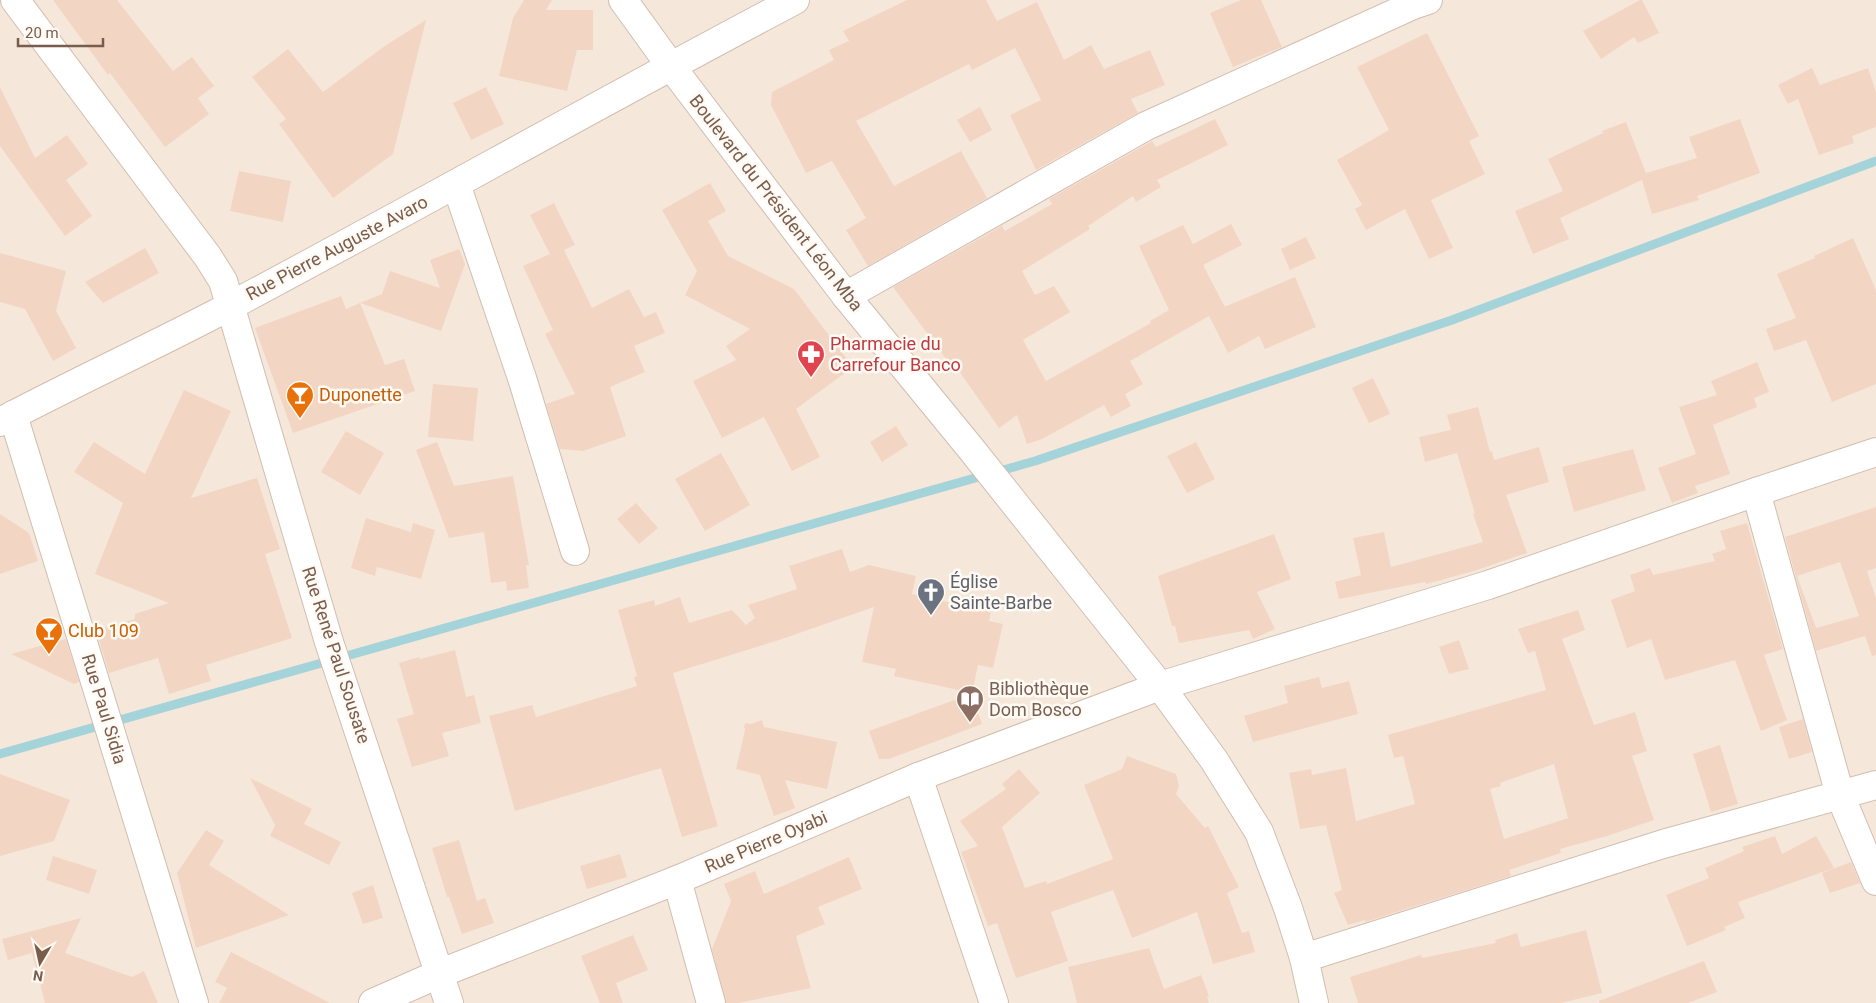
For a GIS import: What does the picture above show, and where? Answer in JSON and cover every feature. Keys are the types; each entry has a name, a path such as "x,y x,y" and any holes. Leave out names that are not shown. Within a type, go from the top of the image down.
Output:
{"street":[{"name":"Rue René Paul Sousate","path":"15,0 208,257 223,281 329,642 441,973 449,1003"},
{"name":"Boulevard du Président Léon Mba","path":"623,0 670,66 846,296 997,481 1160,686 1214,760 1259,832 1288,908 1304,958 1314,1003"},
{"name":"Rue Pierre Auguste Avaro","path":"7,419 231,305 795,0"},
{"path":"846,296 1146,126 1413,5 1428,0"},
{"path":"456,184 522,378 575,551"},
{"name":"Rue Paul Sidia","path":"7,419 106,715 194,1003"},
{"name":"Rue Pierre Oyabi","path":"373,1003 441,973 677,880 918,777 1160,686 1488,586 1876,452"},
{"path":"1756,492 1840,795 1876,881"},
{"path":"918,777 994,1003"},
{"path":"1304,958 1663,844 1876,785"},
{"path":"677,880 711,1003"}],"shaded area":[{"path":"0,0 1876,0 1876,1003 0,1003"}],"building":[{"path":"53,0 117,0 173,71 192,57 214,86 198,98 209,114 165,147 110,73 108,75"},
{"path":"524,0 552,0 546,10 593,10 593,50 577,50 567,91 499,76 513,18"},
{"path":"907,0 986,0 997,21 1037,2 1064,60 1091,45 1104,69 1150,50 1165,85 1131,99 1138,113 1036,170 1010,115 1041,100 1015,48 972,70 969,64 856,121 894,186 961,151 987,198 868,266 846,230 866,218 832,161 806,173 771,105 772,92 834,60 829,50 849,41 843,31"},
{"path":"1241,0 1261,0 1282,47 1233,67 1210,13"},
{"path":"1642,0 1659,33 1638,43 1634,37 1601,59 1583,31"},
{"path":"426,20 393,154 333,198 279,124 286,119 252,77 288,49 323,92 386,45"},
{"path":"1427,33 1479,136 1469,141 1485,174 1431,200 1453,248 1429,259 1405,209 1366,230 1355,209 1362,205 1337,160 1389,130 1357,67"},
{"path":"1812,68 1820,85 1868,68 1876,92 1876,127 1852,136 1854,143 1819,155 1798,99 1788,104 1778,85"},
{"path":"0,87 35,158 67,135 88,164 66,180 92,216 65,236 0,146"},
{"path":"486,87 504,124 471,140 453,103"},
{"path":"980,107 992,130 970,142 957,120"},
{"path":"1215,119 1228,145 1157,180 1161,187 1136,202 1133,196 1088,226 1090,229 1022,271 1035,295 1054,286 1070,312 1023,340 1046,381 1151,323 1150,321 1169,310 1139,246 1183,225 1193,244 1231,224 1242,245 1203,265 1225,307 1295,277 1316,327 1265,349 1259,336 1228,353 1209,316 1130,361 1143,384 1125,394 1131,406 1111,417 1104,405 1042,439 1027,444 1017,415 999,428 952,361 949,363 893,287 1002,226 1005,231 1052,204 1049,199 1152,141 1156,147"},
{"path":"1740,119 1760,173 1697,196 1699,200 1652,214 1642,180 1560,218 1569,239 1533,254 1515,211 1563,191 1548,159 1603,133 1602,131 1626,122 1646,173 1697,158 1689,137"},
{"path":"239,171 291,181 283,222 230,211"},
{"path":"710,183 726,211 708,221 728,256 794,289 853,367 796,409 820,457 792,471 764,417 722,438 693,381 736,360 726,346 750,329 685,295 697,271 662,210"},
{"path":"554,203 575,245 564,250 592,308 629,289 644,317 656,312 665,333 634,346 645,372 610,387 626,436 583,451 560,449 546,404 575,394 545,334 553,330 523,266 550,254 530,215"},
{"path":"1306,237 1316,258 1290,270 1281,249"},
{"path":"1853,238 1876,290 1876,384 1832,402 1806,340 1774,351 1766,329 1796,318 1777,274 1815,258 1814,256"},
{"path":"145,248 159,273 103,303 85,282"},
{"path":"459,249 465,264 441,331 360,303 382,294 390,271 440,288 430,260"},
{"path":"0,253 66,271 56,311 76,348 53,361 25,309 0,302"},
{"path":"341,296 346,309 360,303 385,365 404,359 415,391 293,433 255,328"},
{"path":"1757,362 1769,392 1754,398 1757,407 1713,425 1730,474 1695,486 1698,493 1672,503 1658,468 1696,454 1679,407 1717,395 1711,381"},
{"path":"1373,378 1390,414 1369,423 1352,388"},
{"path":"433,384 478,388 473,441 428,437"},
{"path":"184,390 231,411 191,498 257,478 280,549 265,554 292,638 206,665 211,681 169,694 158,658 109,673 96,630 135,619 135,614 169,603 95,574 123,503 74,472 94,442 145,474"},
{"path":"1478,407 1490,452 1492,451 1494,460 1539,447 1549,482 1506,495 1527,553 1474,571 1426,584 1425,582 1339,599 1335,582 1361,575 1353,538 1384,532 1391,567 1483,542 1473,514 1475,514 1457,453 1425,462 1419,437 1451,430 1447,415"},
{"path":"896,426 908,445 882,462 870,442"},
{"path":"346,431 384,453 360,495 321,472"},
{"path":"437,442 454,486 513,476 529,565 526,565 529,588 507,591 506,581 491,583 484,532 449,538 416,450"},
{"path":"1196,442 1215,479 1187,493 1167,456"},
{"path":"1633,449 1646,490 1574,512 1562,467"},
{"path":"721,453 750,505 705,531 675,479"},
{"path":"636,503 658,528 639,544 617,519"},
{"path":"1876,507 1876,568 1867,571 1876,599 1876,655 1872,656 1865,636 1816,651 1785,537","holes":["1840,562 1859,616 1816,628 1797,576"]},
{"path":"0,514 29,533 38,561 0,574"},
{"path":"366,518 411,532 413,523 435,530 421,579 377,567 375,576 351,568"},
{"path":"1747,523 1783,649 1764,655 1787,720 1761,731 1735,660 1665,680 1651,639 1627,648 1611,600 1635,591 1630,575 1650,568 1653,575 1715,561 1712,554 1726,549 1720,531"},
{"path":"1274,534 1291,579 1257,592 1275,629 1253,639 1249,630 1179,643 1175,626 1172,626 1158,576"},
{"path":"842,549 850,572 869,565 916,576 912,594 991,612 989,621 1003,624 993,668 978,665 972,693 894,676 896,669 862,662 874,607 779,640 673,673 718,826 682,837 661,768 515,811 489,716 532,705 536,717 637,686 634,677 637,676 618,610 654,600 655,606 680,597 689,623 732,610 746,625 755,618 748,605 797,589 789,566"},
{"path":"1578,610 1585,630 1562,639 1594,725 1635,712 1647,751 1632,756 1654,820 1560,849 1561,853 1509,870 1511,876 1365,922 1365,920 1348,925 1334,893 1342,890 1326,825 1300,829 1289,773 1311,769 1312,775 1346,768 1356,821 1415,804 1403,756 1394,758 1388,735 1546,690 1535,651 1528,653 1518,629","holes":["1554,764 1568,818 1504,839 1490,789 1501,786 1500,783"]},
{"path":"66,639 79,682 74,684 11,654"},
{"path":"1459,640 1469,669 1449,674 1439,647"},
{"path":"455,650 466,697 474,695 481,723 442,733 449,756 412,767 397,719 414,714 399,663"},
{"path":"1319,677 1322,688 1349,681 1358,714 1253,742 1244,716 1288,703 1284,686"},
{"path":"971,694 982,724 889,759 879,759 869,731"},
{"path":"1803,719 1812,752 1789,759 1779,727"},
{"path":"762,720 764,727 837,742 827,789 785,780 795,808 774,816 760,775 736,769 745,730 744,726 746,723 751,724"},
{"path":"1720,745 1738,804 1711,812 1693,754"},
{"path":"1127,756 1176,774 1179,786 1176,794 1205,828 1208,826 1239,887 1227,893 1242,933 1249,931 1255,952 1213,964 1197,912 1132,938 1113,890 1051,912 1068,961 1016,978 997,923 988,926 961,852 978,846 960,821 1006,789 1002,784 1019,769 1040,793 1002,827 1025,888 1046,881 1047,884 1113,859 1084,785 1122,769"},
{"path":"0,774 70,800 54,841 0,856"},
{"path":"250,778 312,809 304,824 341,842 329,865 270,836 275,825"},
{"path":"206,830 224,841 209,865 289,915 196,948 177,873"},
{"path":"1775,836 1782,854 1816,836 1834,868 1738,902 1745,918 1724,927 1726,930 1687,946 1666,895 1709,878 1705,868 1744,851 1742,847"},
{"path":"459,840 477,901 485,898 494,923 462,934 449,897 447,897 432,848"},
{"path":"620,854 627,877 587,889 580,866"},
{"path":"53,856 97,870 89,894 46,880"},
{"path":"849,857 862,889 818,907 825,924 796,936 811,988 738,1003 726,1003 712,949 731,901 724,884 755,871 764,894"},
{"path":"1851,862 1860,883 1830,893 1822,873"},
{"path":"373,885 383,918 363,924 352,893"},
{"path":"81,918 65,953 132,977 144,971 158,1003 45,1003 32,953 8,960 2,939"},
{"path":"1586,930 1602,993 1561,1003 1358,1003 1350,977 1421,955 1422,958 1496,943 1495,940 1517,933 1521,947"},
{"path":"633,935 648,970 616,983 623,1003 600,1003 581,956"},
{"path":"1149,948 1164,989 1201,975 1209,996 1207,997 1209,1003 1077,1003 1068,967"},
{"path":"231,952 330,1003 219,1003 227,988 215,982"},
{"path":"1704,961 1717,992 1688,1003 1599,1003 1599,1001"}],"waterway":[{"path":"0,754 1035,461 1452,320 1876,161"}],"place":[{"name":"Pharmacie du Carrefour Banco","path":"811,378"},
{"name":"Duponette","path":"300,419"},
{"name":"Église Sainte-Barbe","path":"931,616"},
{"name":"Club 109","path":"49,655"},
{"name":"Bibliothèque Dom Bosco","path":"970,723"}]}
